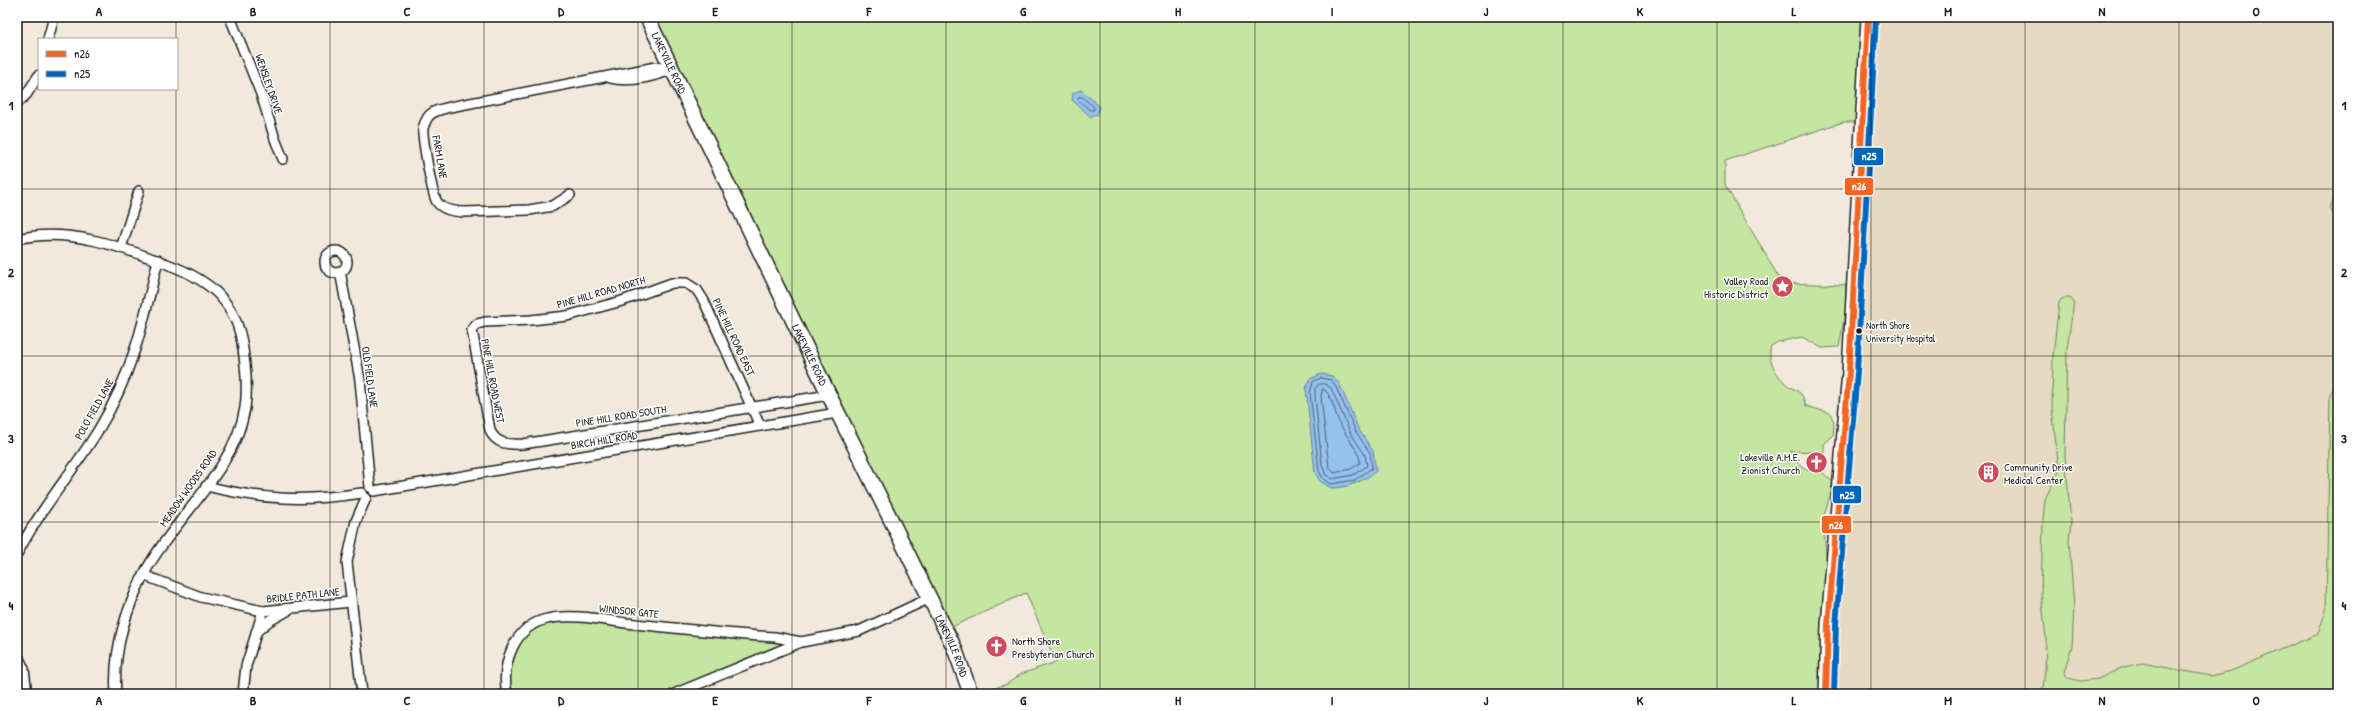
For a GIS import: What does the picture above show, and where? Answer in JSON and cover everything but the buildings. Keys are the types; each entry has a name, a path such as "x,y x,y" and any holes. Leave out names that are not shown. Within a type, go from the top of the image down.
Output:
{"main road":[{"name":"LAKEVILLE ROAD","path":"647,17 671,70 837,413 954,647 970,694"},
{"path":"1826,694 1829,611 1849,372 1868,17"}],"street":[{"path":"48,38 54,17"},
{"name":"WENSLEY DRIVE","path":"230,17 262,94 283,159"},
{"name":"FARM LANE","path":"570,195 553,206 529,210 462,212 443,207 435,197 423,139 423,128 429,116 436,111 610,78 622,81 658,75 671,70"},
{"path":"17,103 26,95 38,77"},
{"path":"121,248 139,191"},
{"name":"MEADOW WOODS ROAD","path":"17,240 36,234 64,234 121,248 184,270 219,294 233,312 241,334 247,381 245,409 232,446 206,486 154,557 143,575 135,593 121,638 116,694"},
{"name":"POLO FIELD LANE","path":"17,554 52,495 100,429 124,381 138,344 158,260"},
{"name":"OLD FIELD LANE","path":"340,271 360,380 372,489"},
{"name":"PINE HILL ROAD NORTH","path":"474,326 485,322 531,320 568,316 622,301 672,283 686,283"},
{"name":"PINE HILL ROAD EAST","path":"686,283 697,290 704,301 760,426"},
{"name":"PINE HILL ROAD WEST","path":"474,326 472,333 474,347 489,426 495,439"},
{"name":"PINE HILL ROAD SOUTH","path":"495,439 508,444 523,444 829,395"},
{"name":"BIRCH HILL ROAD","path":"372,489 837,413"},
{"path":"206,486 244,495 290,500 364,496 372,498 372,489"},
{"path":"362,694 347,572 348,556 356,521 364,496"},
{"name":"BRIDLE PATH LANE","path":"143,575 201,597 263,611 351,602"},
{"name":"WINDSOR GATE","path":"674,694 801,642 865,629 930,598"},
{"path":"255,633 273,618 292,609"},
{"path":"243,694 246,666 263,611"},
{"name":"WINDSOR GATE","path":"507,694 505,670 510,653 522,635 537,623 557,617 776,637 801,642"},
{"path":"17,654 24,669 27,694"}],"shaded area":[{"name":"North Shore University Hospital","path":"1868,17 2338,17 2338,187 2330,208 2338,225 2338,381 2330,394 2325,633 2232,679 2074,694 1826,694 1830,604 1845,518 1839,499"}],"green space":[{"path":"660,17 1868,17 1863,122 1843,122 1725,161 1725,185 1782,283 1846,285 1846,308 1839,347 1822,348 1802,337 1778,342 1771,346 1770,352 1770,358 1774,369 1786,384 1801,394 1806,406 1830,413 1834,422 1833,436 1824,444 1824,452 1790,451 1802,467 1811,471 1821,471 1834,483 1823,518 1830,604 1826,694 975,694 1007,684 1021,674 1056,662 1026,593 945,630 649,19"},
{"path":"2338,187 2338,225 2330,208"},
{"path":"2063,298 2070,298 2074,302 2067,348 2065,455 2071,522 2069,540 2074,607 2072,646 2064,672 2068,678 2080,681 2098,679 2123,667 2142,663 2210,676 2231,671 2318,634 2326,610 2330,394 2338,381 2338,694 2039,694 2043,688 2046,639 2041,593 2043,520 2045,499 2059,471 2052,408 2053,356 2059,302"},
{"path":"557,617 801,642 674,694 507,694 510,653 522,635"}],"water":[{"path":"1081,90 1100,107 1097,115 1094,114 1091,117 1072,100 1073,93"},
{"path":"1321,374 1332,376 1339,383 1359,430 1373,451 1376,471 1362,480 1344,487 1331,488 1320,481 1315,473 1306,389 1310,379"}],"transit line":[{"name":"n26","path":"1826,694 1828,625 1849,372 1868,17"},
{"name":"n25","path":"1834,694 1836,625 1857,372 1876,17"}],"place":[{"name":"Valley Road Historic District","path":"1783,287"},
{"name":"North Shore University Hospital","path":"1859,331"},
{"name":"Lakeville A.M.E. Zionist Church","path":"1816,463"},
{"name":"Community Drive Medical Center","path":"1988,473"},
{"name":"North Shore Presbyterian Church","path":"996,647"}]}
